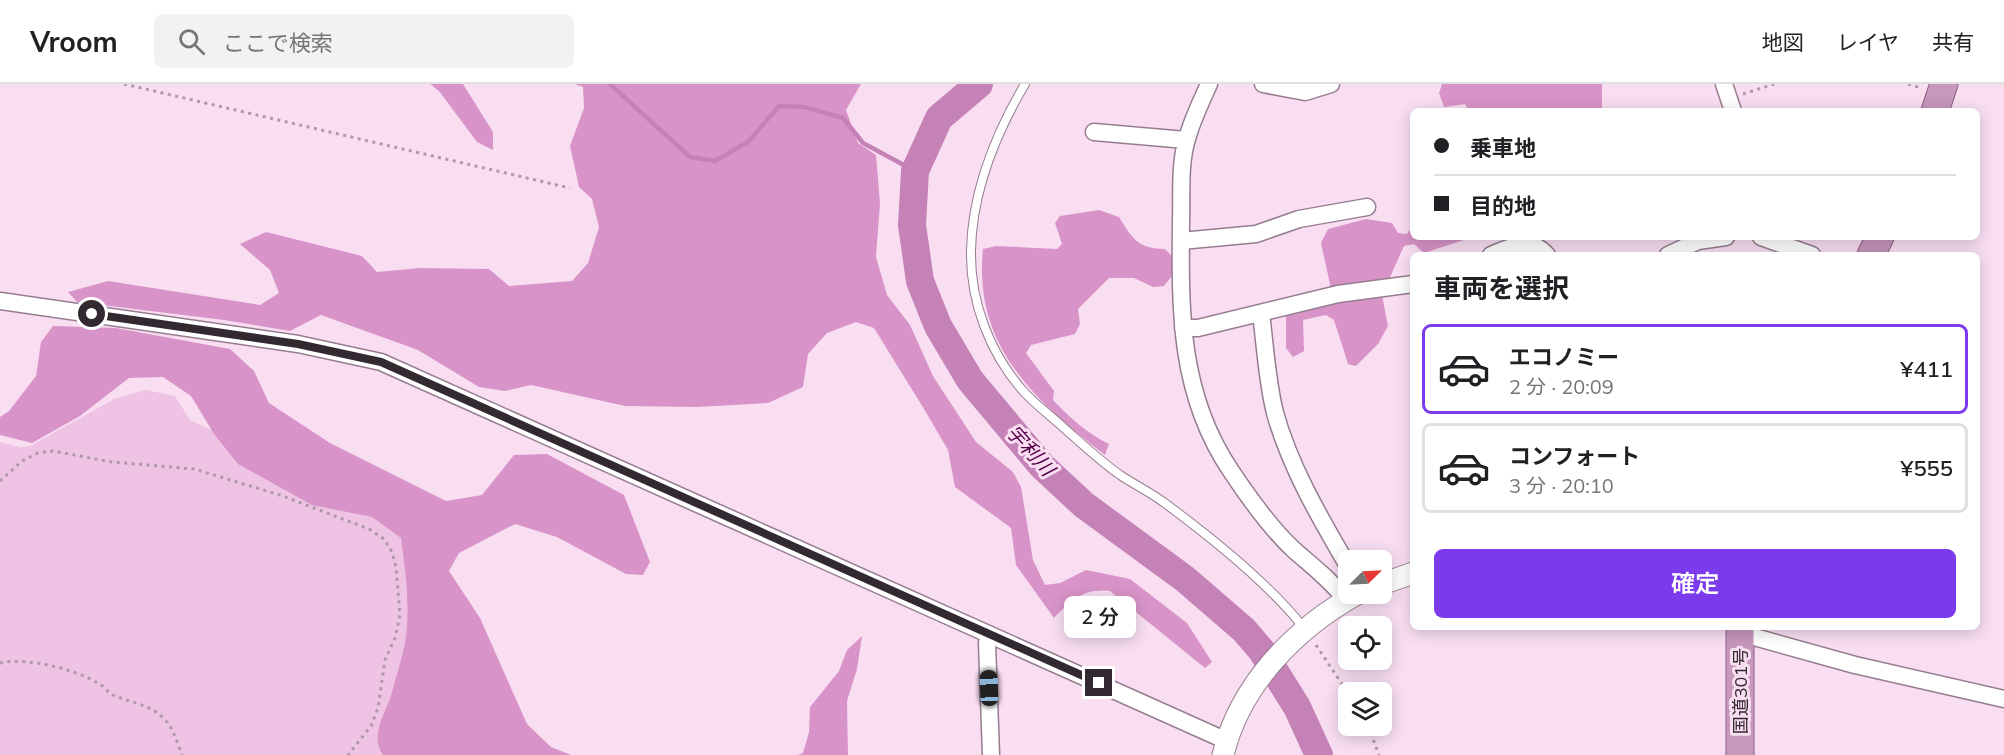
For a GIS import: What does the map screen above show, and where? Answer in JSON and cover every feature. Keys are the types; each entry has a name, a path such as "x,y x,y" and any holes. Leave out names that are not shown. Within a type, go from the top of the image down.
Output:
{"highway":[{"path":"1936,108 1944,84"},
{"name":"国道301号","path":"1734,630 1740,755"}],"street":[{"path":"1209,84 1186,140 1182,171 1183,328 1195,398 1212,442 1273,528 1293,549 1338,586"},
{"path":"1263,84 1305,92 1331,84"},
{"path":"1094,132 1186,140"},
{"path":"1181,241 1256,234 1299,219 1367,207"},
{"path":"1675,252 1698,242 1709,240"},
{"path":"1770,240 1804,252"},
{"path":"1498,252 1513,245 1529,243 1542,252"},
{"path":"1183,328 1198,328 1338,294 1410,284"},
{"path":"0,301 298,344 381,362 989,634 1225,748 1241,708 1271,664 1300,632 1342,604"},
{"path":"1261,313 1278,422 1324,525 1339,550"},
{"path":"1392,580 1410,574"},
{"path":"1737,630 1855,665 2004,699"},
{"path":"989,634 987,643 991,755"}],"lane":[{"path":"1025,84 999,134 975,205 971,270 975,297 994,349 1025,394 1101,460 1166,504 1248,571 1281,601 1300,632"}],"path":[{"path":"124,84 570,188"},
{"path":"1729,98 1774,84"},
{"path":"0,481 22,461 38,453 53,451 112,462 194,469 280,495 369,529 384,539 392,552 396,567 400,615 395,638 385,660 378,708 371,726 348,755"},
{"path":"1300,632 1339,682"},
{"path":"0,663 12,660 35,662 86,677 101,684 111,694 160,715 172,728 182,755"},
{"path":"1372,736 1379,755"}],"shaded area":[{"path":"430,84 463,84 493,132 493,150 477,142 439,91"},
{"path":"575,84 861,84 846,110 858,143 876,155 880,203 876,257 887,295 910,325 933,376 976,442 1013,472 1021,487 1033,560 1045,585 1060,583 1086,570 1130,579 1187,623 1212,662 1205,668 1110,591 1085,593 1066,606 1054,618 1016,565 1011,528 955,487 948,450 924,409 874,328 856,322 827,333 808,354 803,387 768,403 697,407 625,406 531,385 505,391 479,387 418,350 321,315 290,331 224,320 77,302 68,292 108,281 260,305 279,293 270,270 240,244 266,232 362,256 377,272 420,268 489,269 509,286 572,281 588,263 599,227 592,199 579,187 570,146 584,108 583,87"},
{"path":"1442,84 1602,84 1602,108 1467,108 1465,104 1444,107 1439,93"},
{"path":"1099,210 1119,217 1132,236 1142,244 1165,249 1172,256 1172,276 1164,286 1153,287 1134,278 1109,278 1078,309 1080,324 1075,334 1031,345 1026,353 1054,391 1053,400 1079,425 1109,444 1105,455 1055,414 1014,368 999,343 988,315 982,283 983,249 996,246 1057,249 1062,244 1055,223 1060,216"},
{"path":"1366,219 1392,223 1398,233 1407,234 1410,230 1410,240 1464,240 1427,252 1423,252 1414,244 1404,246 1382,295 1388,326 1378,344 1356,366 1348,364 1334,320 1326,315 1303,320 1304,351 1293,357 1286,348 1286,316 1329,300 1330,284 1321,243 1328,229"},
{"path":"53,326 116,328 230,349 254,371 269,403 330,443 446,501 482,495 514,455 547,454 624,495 650,562 643,575 626,574 557,537 515,524 459,553 449,571 480,618 527,724 551,747 571,755 383,755 379,747 378,731 391,697 407,626 407,593 401,538 372,517 312,505 238,464 214,434 191,396 163,377 129,378 80,416 32,443 0,435 0,417 9,411 36,376 41,342"},
{"path":"146,390 175,396 190,420 379,506 408,531 418,755 0,755 0,442 19,447 30,446 116,398"},
{"path":"862,636 857,669 847,701 848,755 798,755 803,753 809,732 810,707 839,671 847,650"}],"waterway":[{"path":"610,84 690,157 715,161 748,142 779,106 804,107 843,118 863,143 915,171"},
{"name":"宇利川","path":"979,84 939,118 915,171 912,225 920,281 938,326 970,380 1042,466 1084,505 1185,579 1244,630 1262,651 1297,707 1319,755"}],"route":[{"path":"92,314 298,344 381,362 1099,683"}]}
